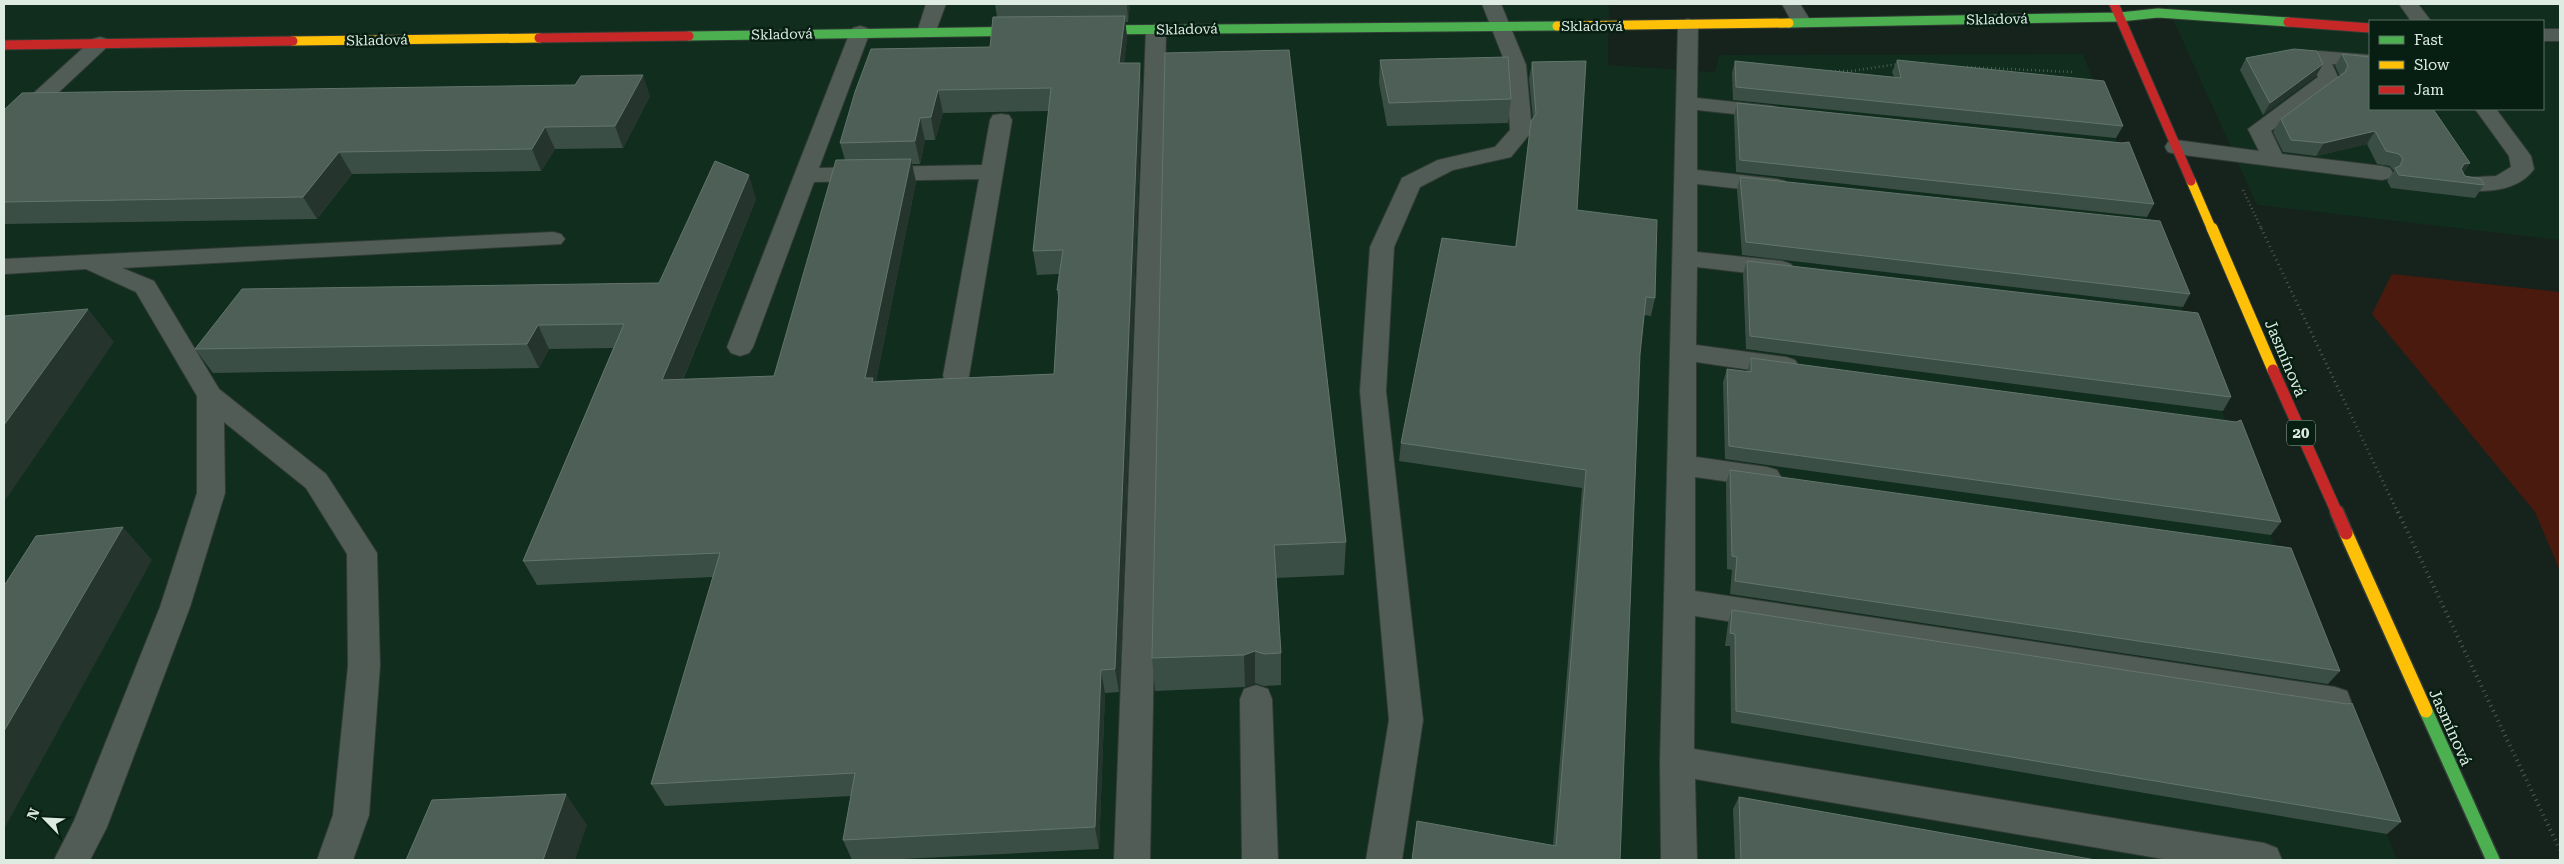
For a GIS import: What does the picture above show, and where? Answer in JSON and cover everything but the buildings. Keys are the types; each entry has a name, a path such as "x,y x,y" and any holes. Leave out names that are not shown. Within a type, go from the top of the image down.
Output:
{"street":[{"path":"927,32 936,4"},
{"path":"1384,860 1406,720 1373,391 1382,246 1410,182 1446,165 1503,152 1521,130 1516,65 1492,4"},
{"path":"1791,4 1802,23"},
{"name":"Jasmínová","path":"2114,4 2298,427 2494,860"},
{"path":"2409,4 2420,20"},
{"name":"Skladová","path":"1076,30 1688,25 2120,17 2158,13 2369,28"},
{"path":"1679,860 1677,761 1688,25"},
{"path":"1132,860 1156,30"},
{"name":"Skladová","path":"4,45 1046,31"},
{"path":"740,347 860,32"},
{"path":"2544,35 2560,35"},
{"path":"4,131 100,43"},
{"path":"2274,159 2259,129 2329,79 2319,57 2369,61"},
{"path":"2327,74 2350,76"},
{"path":"1687,103 1794,114"},
{"path":"2465,183 2491,184 2512,180 2522,169 2520,156 2486,110"},
{"path":"956,376 1001,120"},
{"path":"2176,147 2382,173"},
{"path":"806,175 992,172"},
{"path":"1686,176 1794,188"},
{"path":"4,266 553,238"},
{"path":"1685,258 1803,272"},
{"path":"87,262 145,287 210,396 316,481 362,554 364,666 351,815 335,860"},
{"path":"1684,352 1812,369"},
{"path":"72,860 89,827 175,606 211,493 210,396"},
{"path":"1682,465 1789,480"},
{"path":"1679,600 2335,701"},
{"path":"1256,699 1260,860"},
{"path":"1677,761 2264,860"}],"path":[{"path":"1821,70 1851,71 1903,64"},
{"path":"1962,67 2072,72"},
{"path":"2225,153 2560,850"}],"shaded area":[{"path":"4,4 1609,4 1608,65 1715,72 1719,55 2083,54 2397,860 4,860"},
{"path":"2166,4 2560,4 2560,240 2257,205"},
{"path":"2392,274 2560,292 2560,571 2535,512 2372,314"}],"traffic: fast":[{"path":"1789,23 2120,17 2158,13 2288,22"},
{"path":"1088,30 1557,26"},
{"path":"689,36 1030,31"},
{"path":"2426,711 2493,860"}],"traffic: slow":[{"path":"1557,26 1789,23"},
{"path":"293,41 539,38"},
{"path":"2191,181 2273,370"},
{"path":"2346,533 2426,711"}],"traffic: jam":[{"path":"2114,4 2191,181"},
{"path":"2288,22 2369,28"},
{"path":"539,38 689,36"},
{"path":"4,45 293,41"},
{"path":"2273,370 2346,533"}]}
